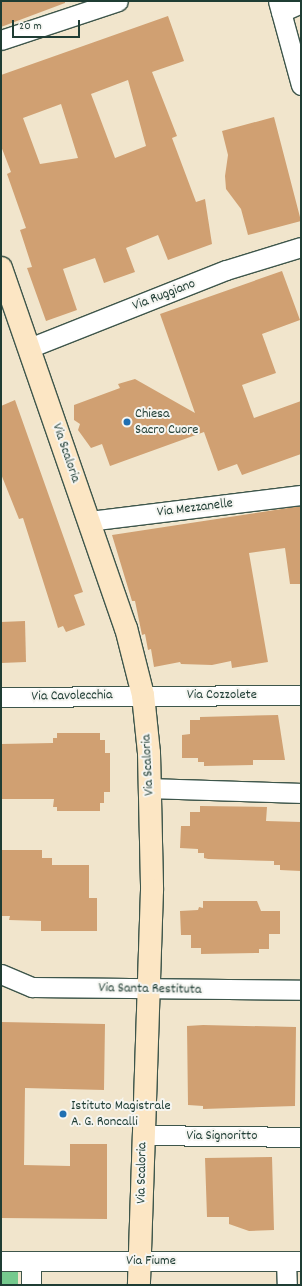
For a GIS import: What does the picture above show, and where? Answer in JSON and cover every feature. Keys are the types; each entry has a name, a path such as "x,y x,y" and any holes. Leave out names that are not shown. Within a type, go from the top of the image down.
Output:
{"main road":[{"name":"Via Scaloria","path":"1,268 126,628 143,695 149,788 152,890 150,989 143,1135 140,1285"}],"street":[{"path":"1,40 118,1"},
{"path":"301,3 279,7 301,85"},
{"name":"Via Ruggiano","path":"29,348 226,270 301,246"},
{"name":"Via Mezzanelle","path":"89,521 301,495"},
{"name":"Via Cozzolete","path":"143,695 301,695"},
{"name":"Via Cavolecchia","path":"1,697 143,695"},
{"path":"149,788 301,793"},
{"name":"Via Santa Restituta","path":"1,974 32,987 301,990"},
{"name":"Via Signoritto","path":"143,1135 301,1136"},
{"name":"Via Fiume","path":"1,1261 294,1261"},
{"path":"287,1285 294,1261"},
{"path":"31,1262 31,1285"}],"green space":[{"path":"1,1270 18,1270 18,1285 1,1285"}],"building":[{"path":"1,1 65,1 65,3 1,27"},
{"path":"168,16 184,61 152,72 177,136 172,138 196,202 205,199 212,244 168,260 158,235 126,248 135,272 104,283 95,258 63,269 77,310 46,321 27,268 32,267 20,230 26,228 7,174 11,172 1,146 1,75","holes":["128,80 146,146 115,158 91,94","61,104 78,158 40,164 23,118"]},
{"path":"274,117 301,221 248,235 241,209 226,189 225,176 228,155 222,131"},
{"path":"282,271 300,320 262,334 276,373 242,385 254,418 301,401 301,454 242,475 237,464 218,471 204,432 110,466 102,444 91,448 78,430 80,424 74,420 74,405 120,388 118,384 135,379 195,413 160,314"},
{"path":"15,400 83,592 74,595 85,625 66,632 63,626 58,628 23,518 19,519 1,474 1,406"},
{"path":"301,506 301,584 290,584 285,548 249,553 268,662 232,668 231,661 212,665 181,664 180,662 154,667 151,649 148,650 145,634 142,635 135,601 132,601 112,535"},
{"path":"25,621 26,662 1,663 1,622"},
{"path":"278,715 285,760 253,760 253,765 204,766 204,762 198,762 198,758 182,758 182,735 190,734 190,720 200,720 200,717"},
{"path":"57,733 100,733 100,740 105,740 105,753 110,753 110,792 104,792 104,803 100,803 100,811 57,811 57,807 53,807 54,799 1,799 1,744 53,743 53,738 57,738"},
{"path":"200,806 267,807 266,821 301,822 301,871 280,870 280,865 274,865 274,861 208,859 204,858 204,853 198,853 198,849 180,848 181,826 190,826 190,812 200,812"},
{"path":"1,850 42,850 42,858 52,858 52,865 89,865 89,898 97,898 97,931 41,931 41,921 9,920 10,916 1,916"},
{"path":"203,901 257,901 261,911 280,911 280,934 269,934 269,949 259,949 259,953 201,954 201,948 191,948 191,935 181,935 180,911 198,910 199,907 203,908"},
{"path":"1,1022 105,1024 104,1090 25,1088 24,1165 70,1166 70,1144 107,1144 107,1219 1,1218"},
{"path":"187,1026 296,1027 295,1106 203,1109 203,1106 188,1105"},
{"path":"272,1157 274,1230 249,1231 229,1224 229,1217 207,1217 205,1158"}],"place":[{"name":"Chiesa Sacro Cuore","path":"127,422"},
{"name":"Istituto Magistrale A. G. Roncalli","path":"63,1114"}]}
